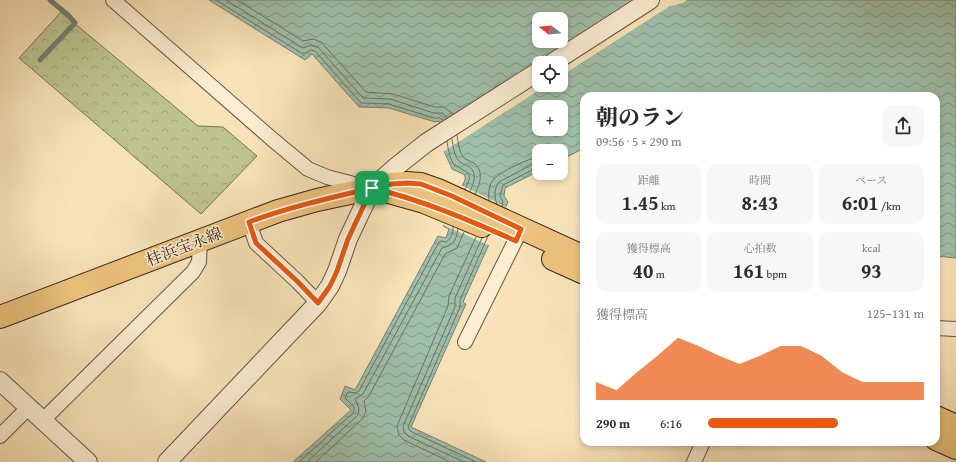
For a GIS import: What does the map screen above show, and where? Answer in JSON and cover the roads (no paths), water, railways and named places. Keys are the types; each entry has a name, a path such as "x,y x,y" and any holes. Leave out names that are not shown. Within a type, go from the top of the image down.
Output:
{"main road":[{"name":"桂浜宝永線","path":"0,318 278,211 317,200 372,188 448,203 510,231 580,256"},
{"name":"桂浜宝永線","path":"510,231 580,272"},
{"path":"940,419 956,426"},
{"path":"940,441 956,448"}],"street":[{"path":"113,0 308,169 326,177 372,188"},
{"path":"563,56 650,0"},
{"path":"167,462 318,303 330,286 348,239 372,188 397,166 426,144 532,76"},
{"path":"249,222 256,243 318,303"},
{"path":"465,342 510,231"},
{"path":"43,420 193,272 199,262 200,240"},
{"path":"940,328 956,329"},
{"path":"0,381 88,462"},
{"path":"0,436 29,407"},
{"path":"694,462 701,446"}],"water":[{"path":"209,0 956,0 956,258 940,256 940,92 580,92 580,150 568,156 568,144 532,144 532,174 505,188 504,196 508,202 463,302 466,304 411,427 486,462 293,462 351,410 340,399 345,386 355,390 438,236 446,238 449,229 443,226 465,180 465,175 452,169 444,151 439,121 435,122 389,108 359,107 312,54 305,60"}],"waterway":[{"path":"40,60 75,23 50,0"}]}
